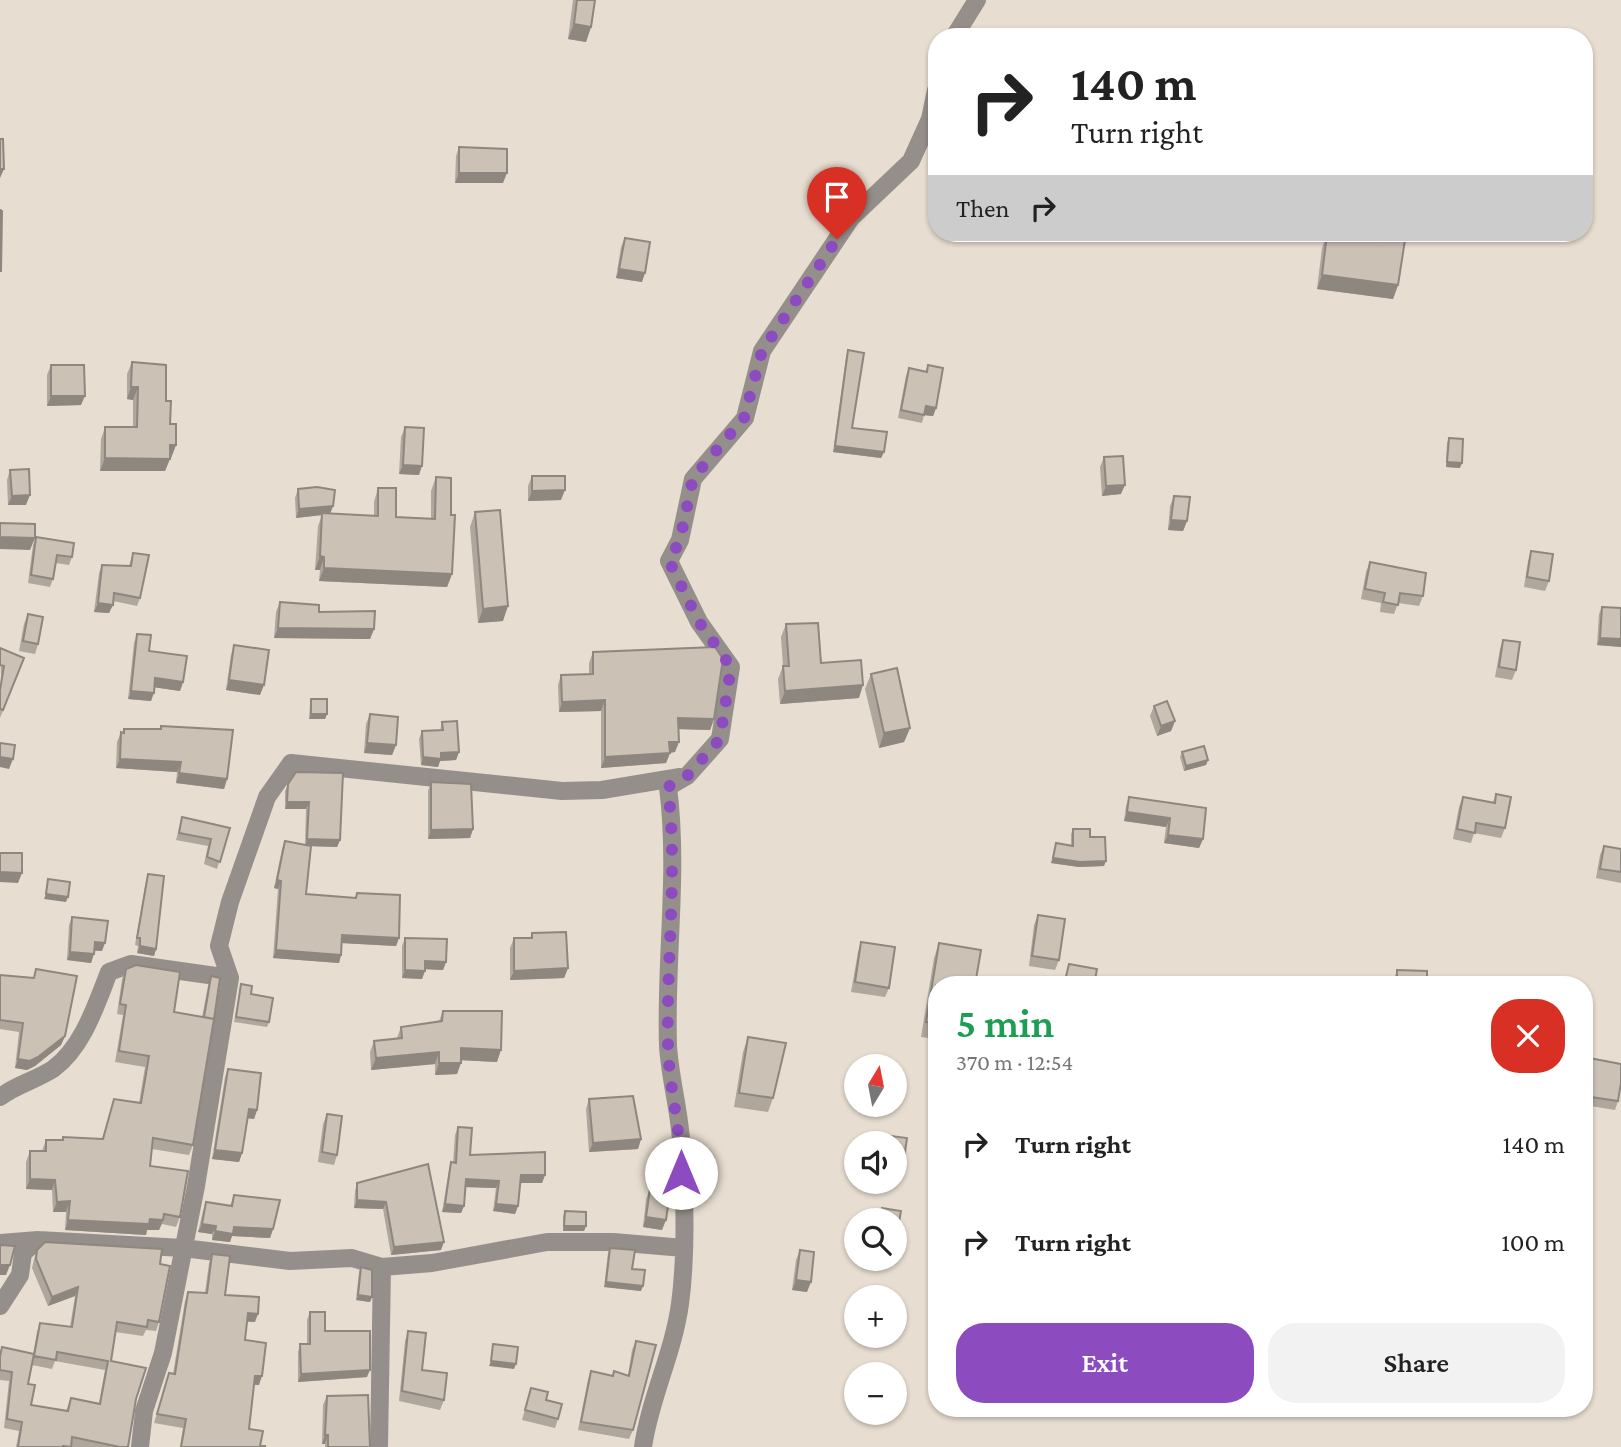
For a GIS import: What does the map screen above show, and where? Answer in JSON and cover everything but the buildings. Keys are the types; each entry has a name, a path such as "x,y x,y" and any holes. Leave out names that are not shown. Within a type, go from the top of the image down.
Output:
{"street":[{"path":"959,28 976,0"},
{"path":"643,1447 647,1419 668,1361 680,1304 684,1248 681,1140 668,1047 673,840 668,787 687,776 720,739 731,667 699,622 669,561 680,540 693,478 744,418 762,351 851,218 911,161 928,123"},
{"path":"140,1447 144,1411 163,1353 230,978 219,946 230,902 267,797 291,763 562,791 602,790 687,776"},
{"path":"0,1097 14,1087 50,1071 70,1055 96,1005 109,972 131,964 230,978"},
{"path":"0,1243 38,1240 183,1248 266,1259 320,1262 352,1258 382,1267 432,1264 547,1242 613,1242 684,1248"},
{"path":"0,1306 20,1275 23,1253 38,1240"},
{"path":"379,1447 382,1267"}],"route":[{"path":"681,1173 681,1140 668,1047 673,840 668,787 687,776 720,739 731,667 699,622 669,561 680,540 693,478 712,459 744,418 751,401 762,351 837,239"}]}
